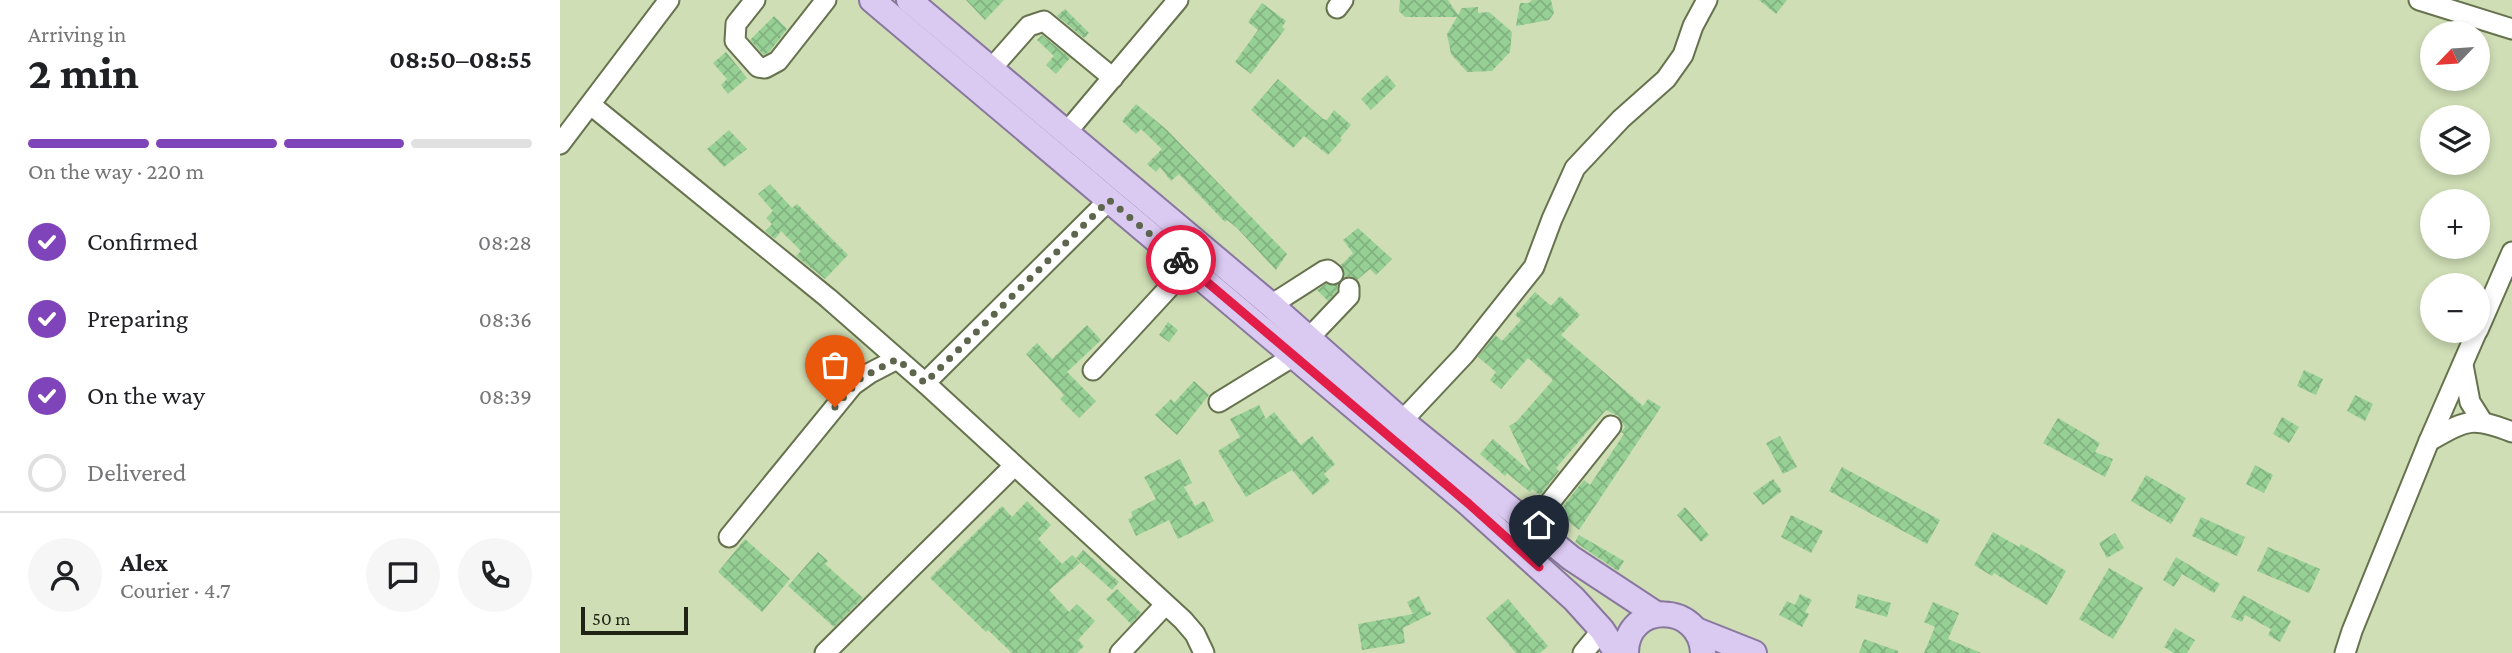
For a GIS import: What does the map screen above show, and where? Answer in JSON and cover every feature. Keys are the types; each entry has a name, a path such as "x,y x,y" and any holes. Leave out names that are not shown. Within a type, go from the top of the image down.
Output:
{"main road":[{"path":"872,0 1188,267 1402,421 1587,569 1656,614"},
{"path":"909,0 1270,305 1301,347 1574,599 1602,630 1617,653"},
{"path":"1626,653 1628,637 1635,627 1656,614 1671,614 1685,620 1699,642 1754,653"}],"street":[{"path":"560,144 669,0"},
{"path":"755,0 736,24 735,41 758,67 765,68 778,61 826,0"},
{"path":"1066,133 1178,0"},
{"path":"1402,421 1464,355 1534,267 1575,168 1621,119 1666,79 1683,55 1693,26 1707,0"},
{"path":"2419,0 2512,29"},
{"path":"991,69 1029,26 1044,21 1112,78"},
{"path":"591,105 828,298 925,383 1166,605 1195,634 1205,653"},
{"path":"925,383 1109,200"},
{"path":"2490,302 2512,252"},
{"path":"1093,370 1188,267"},
{"path":"1270,305 1324,271 1328,270 1333,274"},
{"path":"1219,402 1301,347 1349,296 1349,288"},
{"path":"2345,653 2428,441 2472,343"},
{"path":"729,537 853,385 897,359"},
{"path":"2463,365 2470,402 2482,421"},
{"path":"2428,441 2462,424 2482,421 2512,432"},
{"path":"1531,526 1611,426"},
{"path":"825,653 1014,466"},
{"path":"1120,653 1166,605"},
{"path":"1583,653 1602,630"}],"building":[{"path":"966,0 1004,0 985,20"},
{"path":"1400,0 1448,0 1458,15 1462,8 1478,7 1478,13 1489,12 1512,32 1510,52 1492,71 1467,72 1451,54 1447,34 1457,17 1405,17 1399,11"},
{"path":"1532,0 1551,0 1554,13 1549,20 1516,26 1520,3 1529,3"},
{"path":"1759,0 1787,0 1776,14"},
{"path":"1262,3 1286,21 1282,27 1285,29 1251,74 1235,62 1258,30 1248,22"},
{"path":"1065,9 1089,33 1084,38 1057,16"},
{"path":"774,16 787,29 764,55 750,40"},
{"path":"1042,35 1070,58 1056,74 1046,65 1054,56 1037,40"},
{"path":"726,52 747,78 728,94 721,85 727,79 713,63"},
{"path":"1387,75 1396,86 1371,110 1361,99"},
{"path":"1278,79 1323,119 1327,120 1334,110 1351,125 1328,155 1304,136 1293,148 1251,110"},
{"path":"1136,104 1167,130 1287,254 1276,270 1237,228 1227,220 1225,222 1179,174 1171,181 1160,167 1156,172 1147,164 1162,149 1141,129 1136,134 1122,121"},
{"path":"729,130 747,149 724,167 707,149"},
{"path":"770,184 792,208 797,204 848,255 825,279 796,256 801,251 781,231 775,239 765,231 772,224 766,218 773,211 758,194"},
{"path":"1358,228 1392,259 1376,275 1370,269 1357,280 1350,276 1345,277 1341,265 1353,253 1343,240"},
{"path":"1326,284 1337,285 1337,291 1328,301 1317,290"},
{"path":"1535,292 1551,306 1560,296 1580,315 1561,335 1643,406 1648,399 1661,407 1579,530 1560,515 1565,508 1563,506 1584,480 1590,485 1624,434 1621,432 1625,427 1618,416 1606,410 1556,468 1559,471 1540,495 1532,489 1530,492 1507,473 1505,476 1480,454 1493,439 1531,472 1509,426 1516,422 1553,380 1528,358 1501,389 1490,380 1496,372 1478,357 1495,335 1502,341 1521,320 1515,315"},
{"path":"1168,322 1178,330 1169,342 1159,335"},
{"path":"1087,325 1101,340 1067,372 1096,401 1079,418 1060,399 1064,395 1026,354 1037,343 1052,359"},
{"path":"2304,370 2323,379 2316,395 2297,386"},
{"path":"1194,381 1209,395 1177,435 1155,415 1171,399 1174,403"},
{"path":"2355,395 2373,404 2365,421 2347,411"},
{"path":"1259,405 1266,419 1274,412 1301,445 1312,436 1335,464 1324,474 1330,481 1313,495 1292,470 1246,497 1218,451 1240,437 1230,419"},
{"path":"2282,417 2299,427 2289,443 2273,434"},
{"path":"2058,418 2100,443 2095,452 2113,459 2105,477 2043,443"},
{"path":"1780,436 1797,467 1783,474 1766,443"},
{"path":"1180,459 1192,483 1184,487 1195,506 1204,501 1214,521 1178,539 1169,520 1136,536 1128,519 1133,517 1131,512 1156,499 1144,477"},
{"path":"2255,465 2273,475 2264,493 2246,484"},
{"path":"1842,467 1940,520 1927,544 1829,491"},
{"path":"2146,475 2186,498 2171,524 2131,501"},
{"path":"1773,479 1782,491 1763,505 1753,493"},
{"path":"1027,501 1051,525 1038,539 1062,564 1072,555 1080,563 1049,590 1069,612 1077,604 1095,621 1078,640 1084,646 1077,653 1012,653 930,578 1002,506 1012,517"},
{"path":"1685,507 1709,535 1701,542 1677,515"},
{"path":"1791,515 1823,531 1811,553 1781,537"},
{"path":"2201,517 2245,537 2237,556 2192,536"},
{"path":"1993,532 2019,547 2021,544 2066,571 2047,605 1994,573 1992,576 1974,565"},
{"path":"2115,533 2124,548 2107,558 2099,543"},
{"path":"1579,535 1624,561 1618,571 1575,542"},
{"path":"745,539 790,579 762,612 718,572"},
{"path":"2268,547 2320,569 2309,593 2257,571"},
{"path":"1083,550 1119,582 1112,590 1076,558"},
{"path":"818,552 828,561 825,564 863,598 834,627 788,586"},
{"path":"2176,557 2220,584 2214,593 2182,574 2174,587 2163,580"},
{"path":"2109,568 2143,588 2113,639 2079,619"},
{"path":"1117,589 1141,613 1131,624 1106,599"},
{"path":"1800,594 1812,600 1805,612 1809,614 1802,627 1779,615 1787,601 1795,605"},
{"path":"1858,594 1891,603 1887,617 1855,608"},
{"path":"2243,595 2291,621 2280,642 2268,635 2271,629 2245,615 2242,622 2231,617"},
{"path":"1419,596 1427,612 1430,611 1431,614 1403,628 1405,643 1362,650 1358,624 1413,614 1407,602"},
{"path":"1508,599 1548,646 1540,653 1516,653 1486,618"},
{"path":"1933,602 1959,613 1948,639 1981,653 1924,653 1935,627 1924,622"},
{"path":"2175,628 2195,640 2187,653 2174,653 2164,647"},
{"path":"1864,639 1898,651 1898,653 1859,653"}],"way so far":[{"path":"835,407 861,378 897,359 925,383 1109,200 1181,260"}],"route":[{"path":"1181,260 1469,504 1539,567"}]}
